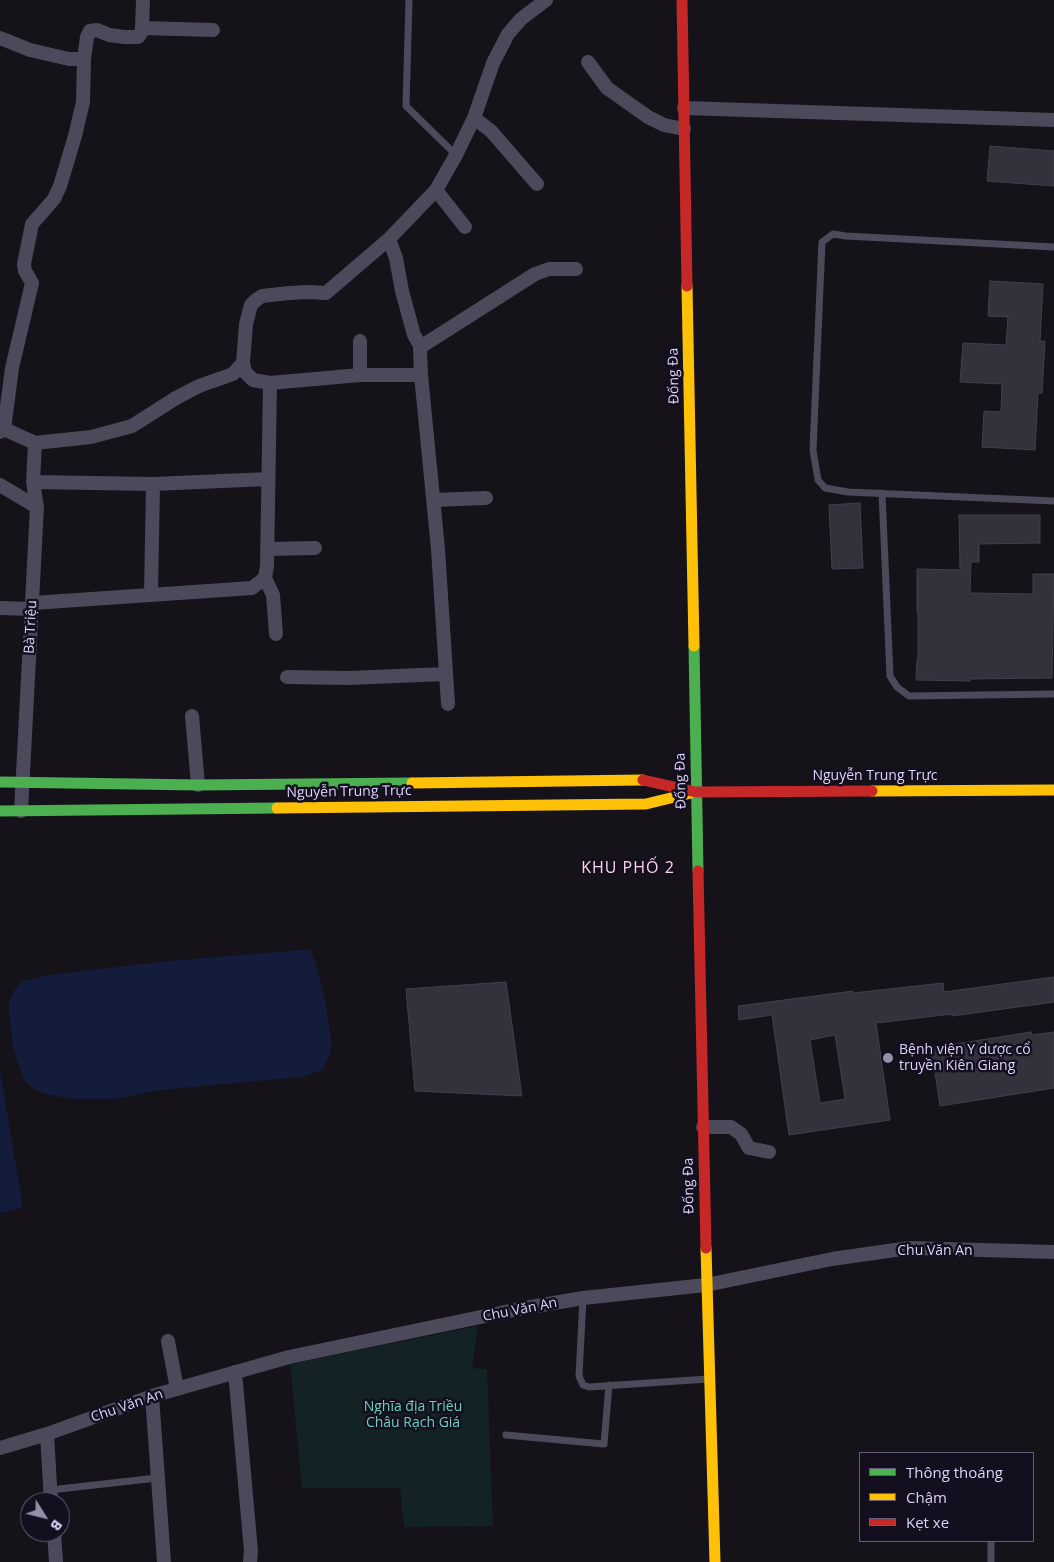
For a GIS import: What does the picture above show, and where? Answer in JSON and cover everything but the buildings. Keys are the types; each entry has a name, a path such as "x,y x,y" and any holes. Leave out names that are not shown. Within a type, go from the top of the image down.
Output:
{"main road":[{"name":"Đống Đa","path":"682,0 706,1284 715,1562"},
{"name":"Nguyễn Trung Trực","path":"0,782 198,785 644,780 696,792"},
{"name":"Nguyễn Trung Trực","path":"0,811 646,804 696,792 1054,790"}],"street":[{"path":"143,0 142,28 138,37 124,37 93,30 87,37 84,59 83,102 75,136 60,186 54,199 32,224 24,264 25,271 32,283 12,368 2,431 35,443 91,437 132,426 199,386 233,374 243,363"},
{"path":"421,375 360,375 270,383 252,380 244,372 243,363 246,324 252,305 262,296 308,292 326,293 389,239 436,190 474,118 493,63 508,34 521,19 546,0"},
{"path":"142,28 213,30"},
{"path":"0,38 30,50 69,60 84,59"},
{"path":"588,62 608,88 648,117 664,125 684,129"},
{"path":"684,108 1054,120"},
{"path":"474,118 491,131 537,184"},
{"path":"436,190 465,227"},
{"path":"389,239 396,258 402,291 414,335 421,347 421,375 438,550 448,704"},
{"path":"421,347 535,274 549,269 576,269"},
{"path":"360,341 360,375"},
{"path":"0,608 151,594 252,588 265,578 268,566 270,383"},
{"name":"Bà Triệu","path":"21,811 36,507 33,482 35,443"},
{"path":"33,482 153,484 268,479"},
{"path":"151,594 153,484"},
{"path":"0,485 36,507"},
{"path":"433,500 486,498"},
{"path":"268,549 315,548"},
{"path":"265,578 273,595 276,634"},
{"path":"287,677 348,678 446,674"},
{"path":"192,716 198,785"},
{"path":"703,1127 730,1127 741,1134 749,1148 769,1152"},
{"name":"Chu Văn An","path":"0,1448 47,1434 152,1396 289,1356 518,1309 583,1298 706,1284 832,1259 909,1248 1054,1252"},
{"path":"168,1340 177,1389"},
{"path":"235,1372 251,1551 250,1562"},
{"path":"152,1396 164,1562"},
{"path":"47,1434 51,1492"},
{"path":"55,1542 56,1562"}],"lane":[{"path":"409,0 406,106 456,155"},
{"path":"1054,247 833,234 822,242 813,450 818,480 825,488 848,492 1054,501"},
{"path":"882,493 890,676 897,687 909,696 1054,694"},
{"path":"583,1298 579,1376 583,1386 709,1379"},
{"path":"506,1435 604,1444 609,1385"},
{"path":"70,1493 157,1478"},
{"path":"991,1542 991,1562"}],"green space":[{"name":"Nghĩa địa Triều Châu Rạch Giá","path":"478,1326 472,1368 487,1369 493,1526 404,1527 400,1488 302,1488 290,1364"}],"water":[{"path":"310,950 315,961 326,1005 331,1039 330,1054 322,1070 301,1077 160,1090 116,1099 74,1099 46,1094 34,1089 24,1080 13,1048 9,1015 9,1003 14,991 22,981 50,975 169,961"},
{"path":"0,1070 23,1208 0,1213"}],"traffic: fast":[{"path":"694,646 698,871"},
{"path":"0,782 198,785 412,783"},
{"path":"0,811 277,808"}],"traffic: slow":[{"path":"687,286 694,646"},
{"path":"412,783 643,780"},
{"path":"872,791 1054,790"},
{"path":"277,808 646,804 691,793"},
{"path":"706,1248 715,1562"}],"traffic: jam":[{"path":"682,0 687,286"},
{"path":"643,780 696,792 872,791"},
{"path":"698,871 706,1248"}],"place":[{"name":"Bệnh viện Y dược cổ truyền Kiên Giang","path":"888,1058"}],"district":[{"name":"KHU PHỐ 2","path":"628,868"}]}
